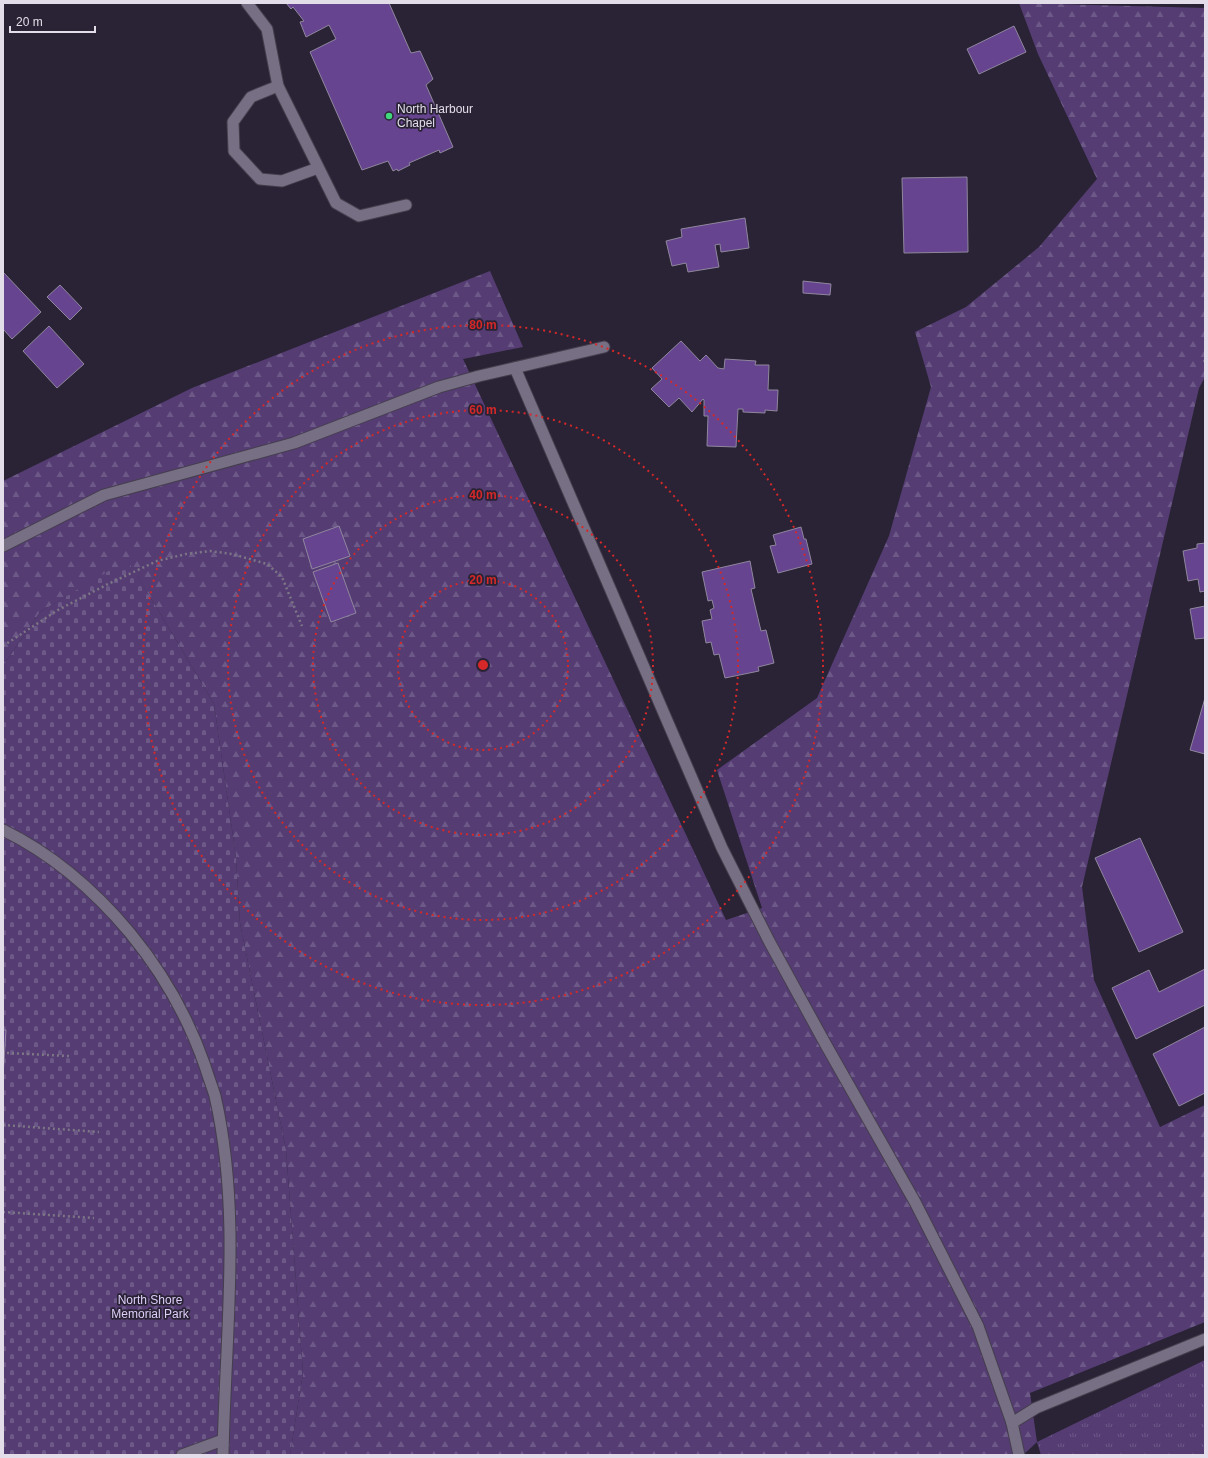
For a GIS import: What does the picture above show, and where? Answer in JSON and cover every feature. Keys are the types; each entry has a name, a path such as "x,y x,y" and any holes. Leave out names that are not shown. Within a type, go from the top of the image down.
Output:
{"lane":[{"path":"247,3 267,29 278,86 336,203 359,216 406,205"},
{"path":"278,86 251,97 233,122 234,151 260,179 282,180 318,168"},
{"path":"3,546 104,495 294,443 439,387 479,376 604,347"},
{"path":"515,368 722,848 769,941 915,1202 978,1326 1012,1423 1019,1455"},
{"path":"3,830 68,871 96,896 123,925 143,949 166,982 187,1020 201,1055 214,1094 223,1136 228,1180 229,1289 223,1455"},
{"path":"1012,1423 1036,1408 1205,1339"},
{"path":"182,1455 223,1440"}],"path":[{"path":"3,646 58,610 157,561 186,554 210,552 232,554 267,564 282,577 302,626"},
{"path":"7,1053 70,1056"},
{"path":"3,1125 99,1132"},
{"path":"3,1212 94,1218"}],"green space":[{"path":"1019,3 1205,8 1205,377 1199,388 1082,887 1094,980 1160,1127 1205,1105 1205,1322 1030,1393 1037,1442 1023,1455 290,1455 303,1373 286,1150 240,923 236,857 214,704 157,608 127,561 40,612 3,666 3,481 192,388 490,271 523,347 463,359 726,920 762,908 717,770 817,698 889,536 931,387 915,332 966,307 1039,247 1097,179 1038,54"},
{"name":"North Shore Memorial Park","path":"127,560 214,704 236,857 240,923 286,1150 303,1373 290,1455 3,1455 3,666 40,612"},
{"path":"1205,1360 1205,1455 1041,1455 1037,1442"}],"building":[{"name":"North Harbour Chapel","path":"286,3 389,3 411,53 420,51 433,79 426,85 453,147 440,153 439,150 409,163 410,165 398,171 397,169 393,171 388,161 362,170 310,52 336,39 329,25 306,37 300,22 304,21 293,7 291,9"},
{"path":"1014,26 1026,52 979,74 967,49"},
{"path":"967,177 968,252 904,253 902,178"},
{"path":"745,218 749,248 721,252 720,244 715,245 719,267 688,272 686,263 672,266 666,241 682,237 681,229"},
{"path":"3,272 41,312 12,339 3,329"},
{"path":"803,281 831,284 830,295 803,293"},
{"path":"60,285 82,308 70,320 47,297"},
{"path":"49,326 84,364 57,388 23,351"},
{"path":"681,341 700,361 706,355 718,368 724,369 725,359 756,361 755,365 769,365 768,390 778,390 777,411 765,410 765,413 743,412 743,409 738,409 736,447 707,446 708,416 704,416 703,399 692,412 679,398 669,407 651,389 662,379 652,368"},
{"path":"339,526 350,556 312,569 303,539"},
{"path":"801,527 804,539 806,539 812,564 778,573 770,546 776,545 773,535"},
{"path":"1205,543 1205,591 1200,592 1198,579 1188,581 1183,551 1197,548 1197,544"},
{"path":"750,561 755,588 751,589 761,631 766,630 774,663 758,667 759,671 725,678 719,654 714,655 711,642 706,643 702,621 712,619 710,610 714,608 712,600 708,601 702,572"},
{"path":"338,563 356,613 331,622 313,572"},
{"path":"1205,606 1205,638 1195,639 1190,609"},
{"path":"1205,698 1205,754 1190,750"},
{"path":"1140,838 1183,932 1139,952 1095,858"},
{"path":"1205,969 1205,1005 1136,1039 1112,988 1149,970 1159,992"},
{"path":"1205,1027 1205,1093 1179,1106 1153,1054"},
{"path":"3,1030 6,1030 3,1076"}],"place":[{"name":"North Harbour Chapel","path":"389,116"}]}
